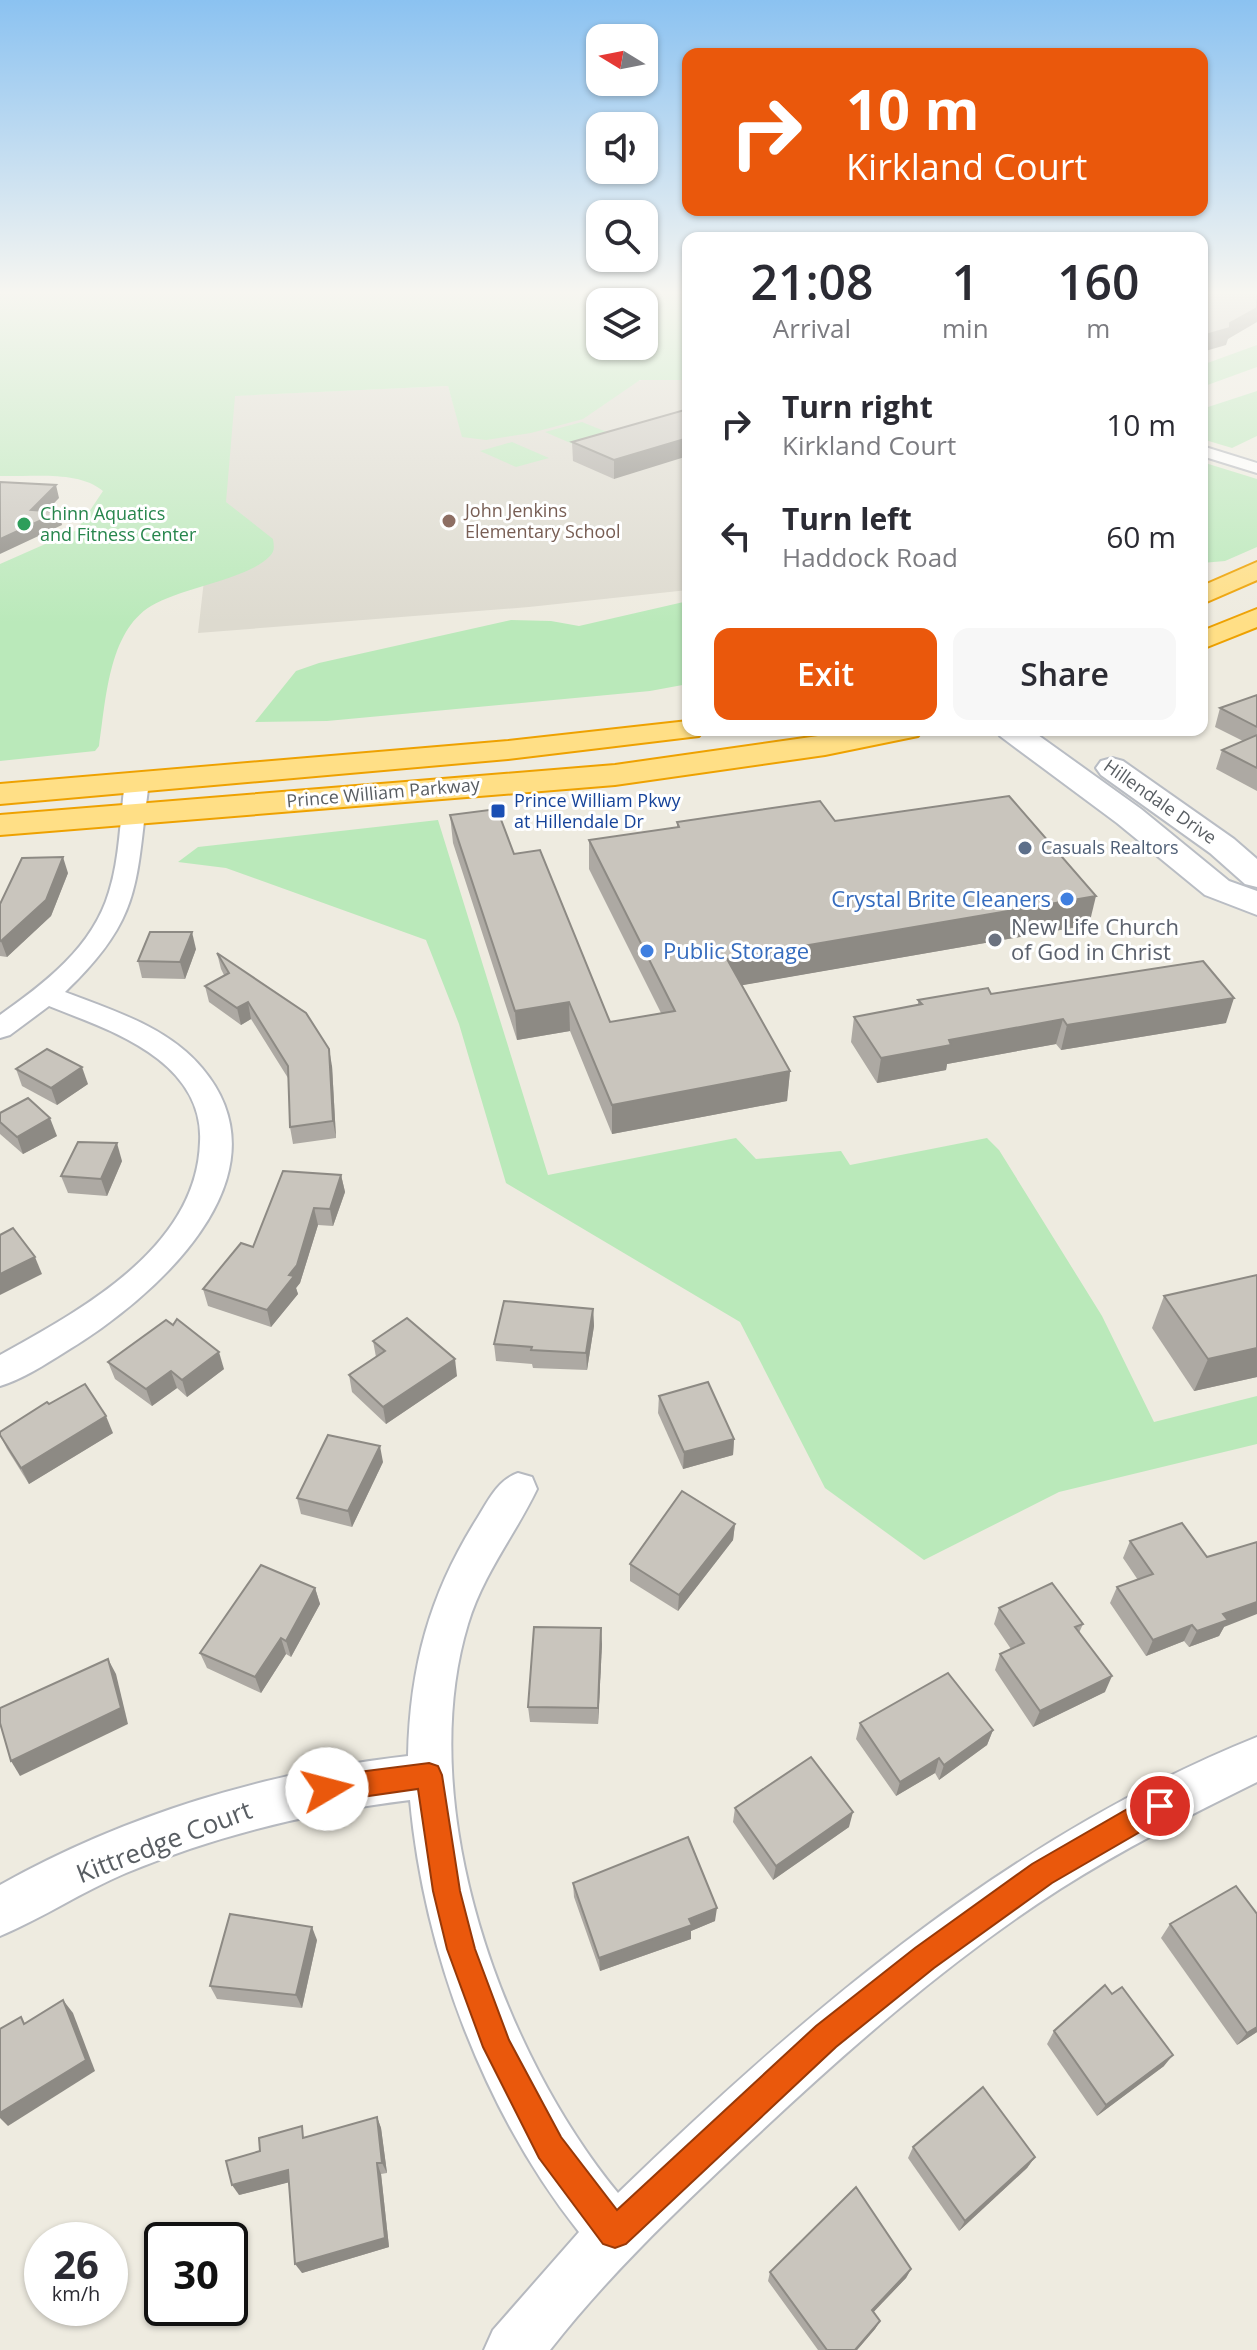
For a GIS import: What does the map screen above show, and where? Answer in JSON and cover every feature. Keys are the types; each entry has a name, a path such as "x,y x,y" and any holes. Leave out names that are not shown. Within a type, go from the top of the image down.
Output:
{"highway":[{"path":"1208,593 1257,570"},
{"path":"1208,638 1257,617"},
{"name":"Prince William Parkway","path":"0,825 134,798 682,731"},
{"name":"Prince William Parkway","path":"0,794 134,798 615,775 876,736"}],"main road":[{"name":"Hillendale Drive","path":"1019,736 1129,816 1217,888 1257,904"},
{"name":"Hillendale Drive","path":"1067,736 1222,846 1257,877"}],"street":[{"path":"1208,453 1257,468"},
{"path":"0,1029 46,995 81,961 105,929 121,896 134,798"},
{"path":"0,1372 80,1327 145,1277 170,1251 194,1217 207,1190 217,1151 216,1120 206,1093 184,1065 128,1028 46,995"},
{"path":"518,1489 490,1529 461,1584 441,1647 430,1714 429,1775 446,1891 461,1949 498,2047 550,2148 615,2233"},
{"path":"513,2350 615,2233 826,2037 924,1958 1042,1874 1160,1806 1257,1759"},
{"name":"Kittredge Court","path":"0,1912 119,1853 224,1815 327,1789 429,1775"}],"shaded area":[{"name":"John Jenkins Elementary School","path":"224,404 453,404 462,434 563,404 682,404 682,591 529,607 198,633"}],"green space":[{"path":"0,404 234,404 226,502 273,539 273,552 247,571 164,599 137,618 117,650 107,689 99,746 95,751 0,761 0,564 77,530 103,491 93,484 68,477 0,476"},
{"path":"453,404 605,404 583,419 531,433 486,440 462,437"},
{"path":"1218,404 1257,404 1257,436 1232,448 1208,441 1208,407"},
{"path":"582,422 619,437 582,448 545,432"},
{"path":"512,442 549,458 516,467 480,451"},
{"path":"1208,464 1257,479 1257,547 1225,561 1208,562"},
{"path":"682,602 682,685 650,691 327,721 255,722 296,671 319,663 511,620 551,621 579,626"},
{"path":"438,820 548,1175 736,1138 756,1159 841,1151 850,1165 987,1138 999,1150 1102,1316 1154,1422 1257,1396 1257,1444 1059,1492 924,1560 825,1488 740,1322 506,1183 459,1024 426,940 226,868 178,862 198,847"}],"building":[{"path":"682,411 682,440 614,460 572,442"},
{"path":"0,482 56,485 31,510 59,512 0,539"},
{"path":"1257,695 1257,727 1220,708"},
{"path":"1257,735 1257,768 1222,750"},
{"path":"1009,796 1096,896 727,959 790,1071 612,1105 569,1002 515,1011 450,815 497,809 514,854 540,850 610,1022 675,1011 589,840 679,827 677,822 820,801 835,821"},
{"path":"63,857 46,900 1,941 0,904 22,858"},
{"path":"150,932 192,932 180,962 138,961"},
{"path":"217,953 306,1013 329,1049 333,1121 290,1127 288,1066 248,1002 237,1008 205,986 229,973"},
{"path":"1203,961 1234,998 1067,1025 1063,1019 949,1040 951,1045 881,1058 854,1017 922,1004 918,1000 988,988 991,994"},
{"path":"47,1049 82,1067 51,1088 16,1069"},
{"path":"28,1098 50,1118 17,1137 0,1122 0,1113"},
{"path":"78,1142 117,1143 101,1179 61,1176"},
{"path":"283,1171 341,1175 330,1209 314,1208 297,1265 289,1275 294,1276 267,1310 203,1289 241,1243 253,1247"},
{"path":"13,1228 35,1257 0,1274 0,1235"},
{"path":"1257,1275 1257,1348 1208,1359 1164,1296"},
{"path":"504,1301 593,1309 586,1353 494,1344"},
{"path":"407,1318 455,1359 383,1407 349,1375 385,1351 373,1341"},
{"path":"177,1319 219,1352 182,1380 171,1371 146,1389 108,1362 166,1320 173,1325"},
{"path":"708,1382 734,1439 684,1452 659,1396"},
{"path":"85,1384 106,1416 21,1468 0,1432 47,1402 49,1404"},
{"path":"328,1435 380,1446 348,1511 297,1498"},
{"path":"682,1491 735,1524 679,1595 630,1564"},
{"path":"1182,1523 1207,1557 1257,1542 1257,1602 1223,1614 1228,1620 1197,1631 1192,1625 1153,1640 1117,1587 1153,1574 1130,1541"},
{"path":"261,1565 315,1588 286,1641 281,1638 255,1677 200,1653"},
{"path":"1052,1583 1083,1624 1075,1627 1112,1676 1040,1711 1000,1654 1024,1643 999,1608"},
{"path":"534,1627 601,1628 598,1708 528,1707"},
{"path":"108,1659 121,1708 11,1761 0,1723 0,1708"},
{"path":"948,1673 993,1730 944,1765 939,1758 900,1782 860,1723"},
{"path":"811,1757 853,1812 776,1866 735,1808"},
{"path":"688,1837 717,1908 689,1919 692,1925 599,1958 573,1883"},
{"path":"1236,1886 1257,1914 1257,2027 1247,2033 1170,1924"},
{"path":"230,1914 312,1927 296,1995 210,1986"},
{"path":"1105,1985 1112,1994 1122,1987 1173,2055 1106,2105 1054,2031"},
{"path":"63,2000 86,2060 0,2113 0,2029 21,2017 24,2024"},
{"path":"983,2087 1035,2157 965,2221 913,2147"},
{"path":"377,2117 382,2163 377,2163 385,2238 295,2264 288,2170 232,2185 226,2161 260,2151 259,2138 302,2126 303,2138"},
{"path":"856,2187 911,2269 872,2310 880,2321 855,2350 827,2350 770,2272"}],"place":[{"name":"John Jenkins Elementary School","path":"449,521"},
{"name":"Chinn Aquatics and Fitness Center","path":"24,524"},
{"name":"Prince William Pkwy at Hillendale Dr","path":"498,811"},
{"name":"Casuals Realtors","path":"1025,848"},
{"name":"Crystal Brite Cleaners","path":"1067,899"},
{"name":"New Life Church of God in Christ","path":"995,940"},
{"name":"Public Storage","path":"647,951"}],"route":[{"path":"327,1789 429,1775 446,1891 461,1949 498,2047 550,2148 615,2233 826,2037 924,1958 1042,1874 1160,1806"}]}
